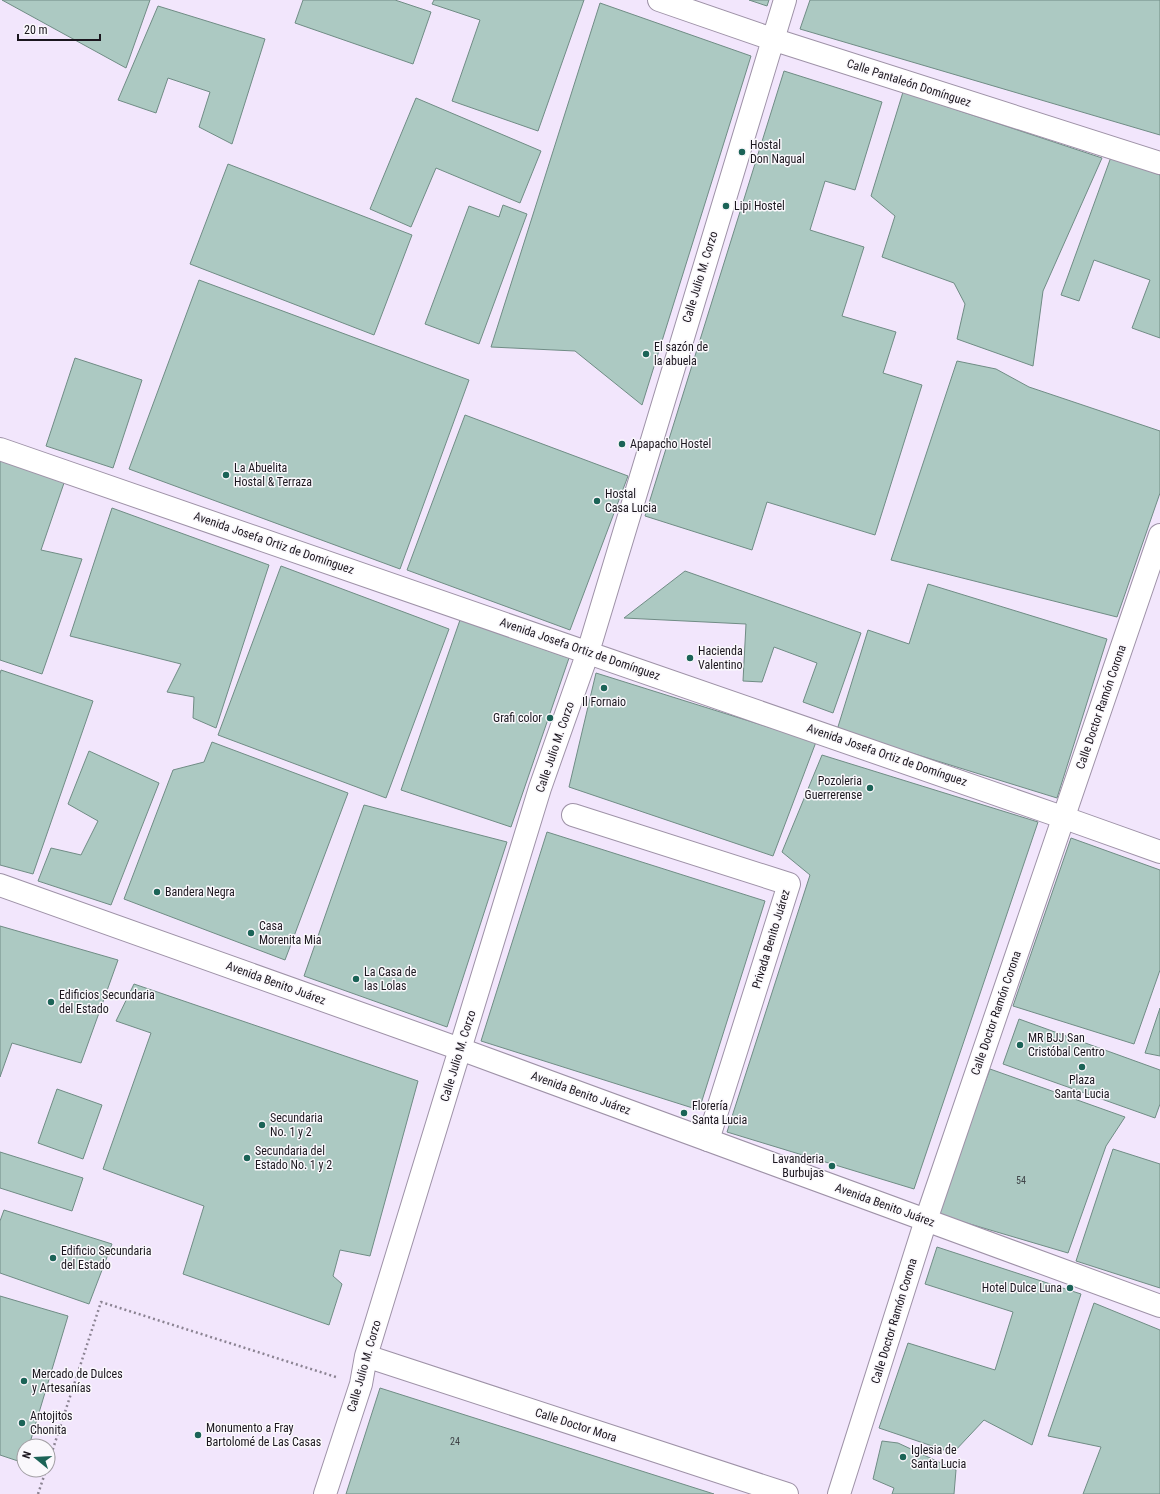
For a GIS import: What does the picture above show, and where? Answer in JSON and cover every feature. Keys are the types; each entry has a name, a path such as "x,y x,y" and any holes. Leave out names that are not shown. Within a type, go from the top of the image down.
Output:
{"street":[{"name":"Calle Pantaleón Domínguez","path":"659,0 772,39 1160,163"},
{"name":"Calle Julio M. Corzo","path":"324,1494 361,1384 366,1356 540,788 588,652 785,0"},
{"name":"Avenida Josefa Ortiz de Domínguez","path":"0,449 588,652 1160,852"},
{"name":"Calle Doctor Ramón Corona","path":"839,1494 926,1220 1062,817 1160,535"},
{"name":"Privada Benito Juárez","path":"573,815 789,884 708,1140"},
{"name":"Avenida Benito Juárez","path":"0,885 460,1048 1160,1306"},
{"name":"Calle Doctor Mora","path":"366,1356 787,1494"}],"path":[{"path":"56,1440 101,1302 361,1384"},
{"path":"38,1494 43,1478"}],"building":[{"path":"2,0 150,0 126,68"},
{"path":"303,0 395,0 431,12 413,64 295,23"},
{"path":"434,0 584,0 538,131 452,101 480,20 432,4"},
{"path":"749,0 769,0 767,6"},
{"path":"810,0 1160,0 1160,135 800,29"},
{"path":"600,3 751,56 642,405 575,351 491,347"},
{"path":"158,6 265,39 232,144 199,127 210,92 168,78 156,113 118,100"},
{"path":"784,71 882,102 855,190 825,181 810,230 864,247 842,316 896,332 883,373 922,385 875,535 767,502 752,550 645,516"},
{"path":"903,92 1102,158 1043,291 1033,366 957,339 965,304 954,283 882,257 895,216 871,196"},
{"path":"416,98 541,151 520,203 436,168 411,227 370,209"},
{"path":"1111,157 1160,175 1160,338 1132,328 1150,280 1094,260 1079,301 1061,295"},
{"path":"228,164 412,235 374,335 190,264"},
{"path":"503,205 527,214 479,344 425,324 469,206 499,217"},
{"path":"199,280 469,380 400,569 129,469"},
{"path":"75,358 142,380 113,468 46,446"},
{"path":"957,361 996,369 1029,387 1160,431 1160,493 1117,617 891,560"},
{"path":"465,415 628,476 570,630 407,570"},
{"path":"0,459 64,483 41,550 82,559 42,674 0,660"},
{"path":"112,508 269,565 216,728 193,718 194,697 167,692 181,664 70,636"},
{"path":"281,566 449,629 386,798 218,735"},
{"path":"685,571 861,633 833,713 803,702 817,663 774,647 762,682 743,681 746,624 624,618"},
{"path":"928,584 1107,639 1057,798 837,730 868,630 909,644"},
{"path":"460,620 569,658 511,827 401,790"},
{"path":"1,670 93,701 33,874 0,865"},
{"path":"596,673 816,742 773,856 569,787"},
{"path":"212,742 348,793 285,960 124,899 173,770 204,762"},
{"path":"89,751 159,783 111,905 38,881 51,848 81,855 98,821 68,804"},
{"path":"822,755 1038,822 914,1189 727,1132 810,875 782,852"},
{"path":"364,805 507,842 447,1027 304,976"},
{"path":"547,832 765,901 699,1110 481,1041"},
{"path":"1071,838 1160,870 1160,970 1134,1044 1013,1006"},
{"name":"Edificios Secundaria del Estado","path":"0,926 118,960 81,1063 12,1043 0,1077"},
{"name":"Secundaria No. 1 y 2","path":"134,984 418,1081 370,1256 340,1250 333,1276 342,1284 329,1325 183,1274 204,1206 103,1169 151,1033 116,1021"},
{"path":"1160,1008 1160,1056 1145,1053"},
{"name":"Plaza Santa Lucia","path":"1019,1019 1160,1070 1160,1104 1155,1118 1003,1064"},
{"path":"990,1069 1125,1117 1106,1146 1068,1253 936,1214"},
{"path":"57,1089 102,1105 83,1159 38,1143"},
{"path":"1113,1149 1160,1164 1160,1288 1076,1261"},
{"name":"Edificio Secundaria del Estado","path":"0,1152 83,1178 72,1211 0,1188"},
{"name":"Edificio Secundaria del Estado","path":"4,1210 112,1244 89,1304 0,1273 0,1221"},
{"path":"937,1247 1081,1294 1032,1445 984,1420 953,1453 879,1428 908,1343 995,1370 1013,1312 925,1284"},
{"name":"Mercado de Dulces y Artesanías","path":"0,1296 68,1316 31,1438 16,1438 16,1460 0,1455"},
{"path":"1094,1303 1160,1330 1160,1494 1083,1494 1101,1447 1048,1436"},
{"path":"380,1388 714,1494 346,1494"},
{"name":"Iglesia de Santa Lucia","path":"882,1441 898,1443 956,1470 954,1494 892,1494 894,1488 873,1479"}],"place":[{"name":"Hostal Don Nagual","path":"742,152"},
{"name":"Lipi Hostel","path":"726,206"},
{"name":"El sazón de la abuela","path":"646,354"},
{"name":"Apapacho Hostel","path":"622,444"},
{"name":"La Abuelita Hostal & Terraza","path":"226,475"},
{"name":"Hostal Casa Lucia","path":"597,501"},
{"name":"Hacienda Valentino","path":"690,658"},
{"name":"Il Fornaio","path":"604,688"},
{"name":"Grafi color","path":"550,718"},
{"name":"Pozoleria Guerrerense","path":"870,788"},
{"name":"Bandera Negra","path":"157,892"},
{"name":"Casa Morenita Mia","path":"251,933"},
{"name":"La Casa de las Lolas","path":"356,979"},
{"name":"Edificios Secundaria del Estado","path":"51,1002"},
{"name":"MR BJJ San Cristóbal Centro","path":"1020,1045"},
{"name":"Plaza Santa Lucia","path":"1082,1067"},
{"name":"Florería Santa Lucia","path":"684,1113"},
{"name":"Secundaria No. 1 y 2","path":"262,1125"},
{"name":"Secundaria del Estado No. 1 y 2","path":"247,1158"},
{"name":"Lavanderia Burbujas","path":"832,1166"},
{"name":"Edificio Secundaria del Estado","path":"53,1258"},
{"name":"Hotel Dulce Luna","path":"1070,1288"},
{"name":"Mercado de Dulces y Artesanías","path":"24,1381"},
{"name":"Antojitos Chonita","path":"22,1423"},
{"name":"Monumento a Fray Bartolomé de Las Casas","path":"198,1435"},
{"name":"Iglesia de Santa Lucia","path":"903,1457"}]}
